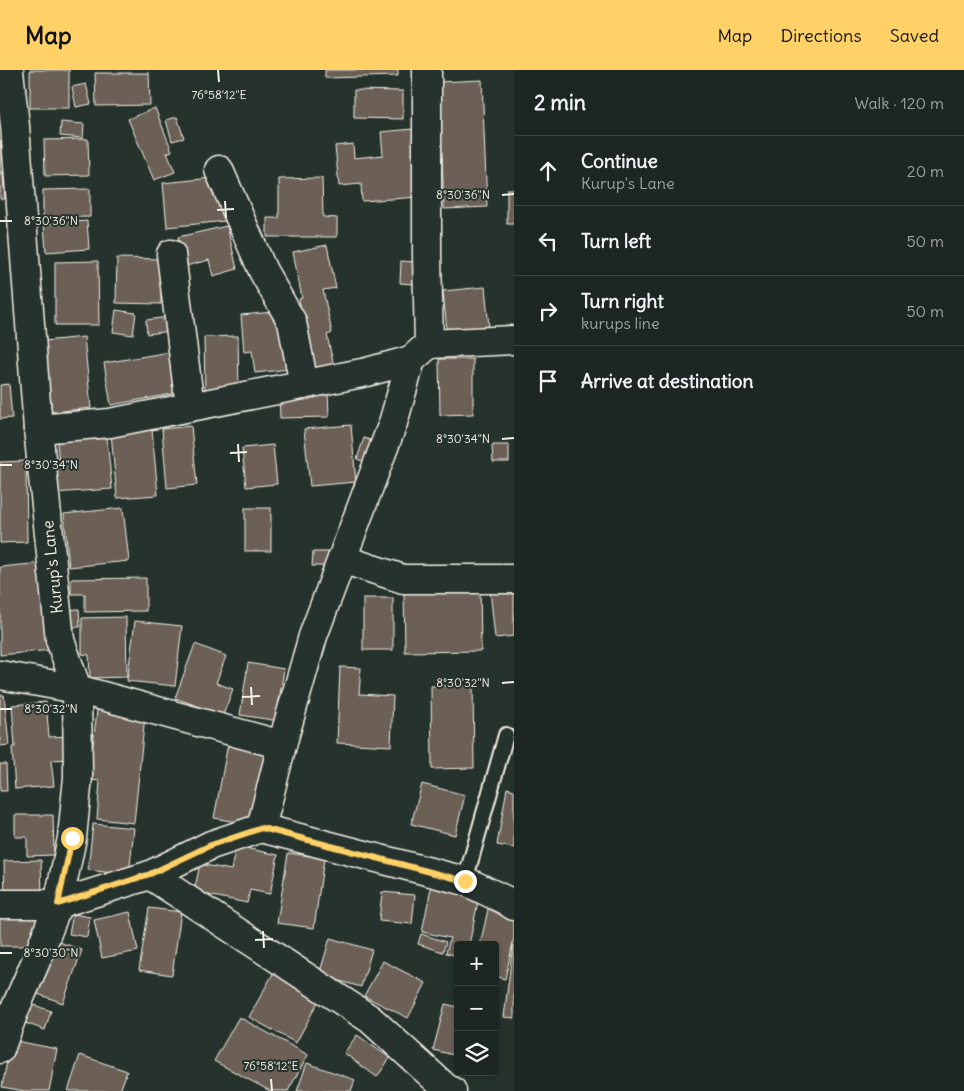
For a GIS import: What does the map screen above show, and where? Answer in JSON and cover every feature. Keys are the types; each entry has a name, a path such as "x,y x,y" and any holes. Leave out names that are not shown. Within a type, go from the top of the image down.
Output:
{"street":[{"name":"Kurup's Lane","path":"0,1048 7,1007 39,954 58,904 72,838 78,777 78,689 60,640 38,429 9,70"},
{"path":"262,828 282,745 314,636 420,352 427,255 426,70"},
{"path":"219,170 263,271 292,322 304,384"},
{"path":"171,254 190,407"},
{"path":"38,429 110,423 367,372 420,352 514,340"},
{"path":"342,559 403,579 514,579"},
{"path":"0,675 78,689 282,745"},
{"path":"0,904 58,904 150,874 211,845 262,828 465,881 514,906"},
{"path":"150,874 370,1019 447,1089 452,1091"}],"lane":[{"path":"465,881 506,735"}],"building":[{"path":"30,70 69,70 69,108 30,108"},
{"path":"325,70 398,70 398,76 325,78"},
{"path":"95,73 149,73 150,105 96,106"},
{"path":"482,80 487,207 444,209 439,82"},
{"path":"86,84 91,104 76,107 72,87"},
{"path":"354,90 403,91 403,119 354,118"},
{"path":"155,108 172,151 167,153 175,172 154,180 128,119"},
{"path":"177,117 184,138 172,141 166,120"},
{"path":"61,122 84,124 83,138 60,136"},
{"path":"413,129 419,197 362,201 361,184 339,186 335,146 353,144 354,158 383,155 381,132"},
{"path":"88,139 89,175 45,176 44,140"},
{"path":"0,140 5,199 0,199"},
{"path":"222,177 226,221 167,227 163,183"},
{"path":"322,178 323,217 337,218 337,237 267,237 267,218 279,218 279,179"},
{"path":"90,189 90,217 43,218 43,190"},
{"path":"507,189 514,189 514,224 507,224"},
{"path":"87,221 89,249 46,252 44,224"},
{"path":"227,226 237,269 213,276 209,260 186,266 178,237"},
{"path":"327,245 336,288 323,290 332,333 327,335 334,367 313,371 299,299 302,298 293,252"},
{"path":"117,258 161,259 161,304 116,303"},
{"path":"98,261 99,325 55,325 55,262"},
{"path":"401,261 415,262 414,284 400,283"},
{"path":"485,287 490,337 448,341 443,291"},
{"path":"116,310 136,313 133,335 113,332"},
{"path":"284,311 289,369 255,373 252,351 244,352 241,315"},
{"path":"169,317 171,331 147,334 146,320"},
{"path":"238,336 239,393 205,393 204,337"},
{"path":"84,337 91,408 52,412 44,341"},
{"path":"176,351 183,392 111,405 104,363"},
{"path":"439,359 473,359 473,414 440,415"},
{"path":"9,384 12,418 0,419 0,385"},
{"path":"328,391 329,417 280,418 279,392"},
{"path":"351,425 356,482 310,486 304,429"},
{"path":"191,426 197,485 167,488 162,429"},
{"path":"152,430 158,495 117,498 111,433"},
{"path":"107,438 112,489 53,493 51,465 59,464 57,442"},
{"path":"364,438 379,443 371,464 357,459"},
{"path":"273,445 277,484 246,487 242,448"},
{"path":"492,445 509,445 509,462 493,462"},
{"path":"26,461 27,542 0,543 0,462"},
{"path":"123,508 129,561 69,567 64,514"},
{"path":"245,508 271,508 271,551 245,551"},
{"path":"313,552 336,552 337,566 312,566"},
{"path":"43,563 51,650 0,655 0,567"},
{"path":"146,578 146,611 85,612 85,594 71,594 71,579"},
{"path":"480,585 481,651 405,652 404,587"},
{"path":"514,587 514,636 495,638 490,590"},
{"path":"363,598 393,598 393,650 363,650"},
{"path":"79,609 80,627 63,627 63,610"},
{"path":"126,617 127,677 90,678 89,655 82,654 82,618"},
{"path":"135,621 182,626 175,686 127,681"},
{"path":"195,644 226,656 216,683 233,689 223,715 175,698"},
{"path":"248,663 284,669 278,707 280,707 279,721 240,715"},
{"path":"340,667 361,668 359,694 393,696 391,746 337,743"},
{"path":"473,685 474,768 432,769 431,686"},
{"path":"0,695 4,695 9,745 0,746"},
{"path":"46,702 49,737 70,736 72,759 51,760 54,786 15,789 12,705"},
{"path":"97,710 145,715 134,823 97,819 100,781 89,780"},
{"path":"228,744 268,752 253,825 214,818"},
{"path":"0,764 6,764 7,791 0,791"},
{"path":"422,784 465,795 455,835 411,824"},
{"path":"507,788 514,790 514,848 497,845"},
{"path":"15,815 53,815 54,855 27,856 27,837 15,837"},
{"path":"93,824 134,828 129,875 88,870"},
{"path":"236,846 278,855 270,894 250,890 247,903 194,892 200,864 231,870"},
{"path":"288,853 324,858 314,928 277,923"},
{"path":"41,860 42,898 5,899 4,861"},
{"path":"432,883 480,892 470,941 454,941 454,955 446,953 450,938 422,932"},
{"path":"382,892 415,895 412,924 379,921"},
{"path":"489,905 514,910 514,938 505,979 499,977 499,941 481,941"},
{"path":"149,908 181,912 172,975 139,970"},
{"path":"0,909 40,909 40,946 0,946"},
{"path":"130,912 138,951 102,958 94,920"},
{"path":"73,914 90,917 87,937 69,934"},
{"path":"421,934 446,942 443,952 418,944"},
{"path":"330,938 372,950 361,987 319,975"},
{"path":"54,940 82,950 63,1003 35,993"},
{"path":"514,945 514,1018 504,1017"},
{"path":"383,961 426,983 408,1018 364,996"},
{"path":"275,970 321,996 296,1043 249,1017"},
{"path":"31,1004 51,1011 45,1030 25,1023"},
{"path":"445,1004 454,1006 454,1055 433,1050"},
{"path":"239,1017 308,1055 288,1091 270,1091 214,1061"},
{"path":"357,1035 390,1058 377,1077 344,1053"},
{"path":"11,1040 57,1049 49,1091 24,1091 2,1087"},
{"path":"80,1055 127,1071 120,1091 68,1091"},
{"path":"307,1063 355,1080 351,1091 297,1091"}],"route":[{"path":"72,838 58,904 150,874 211,845 237,838 262,828 465,881"}]}
